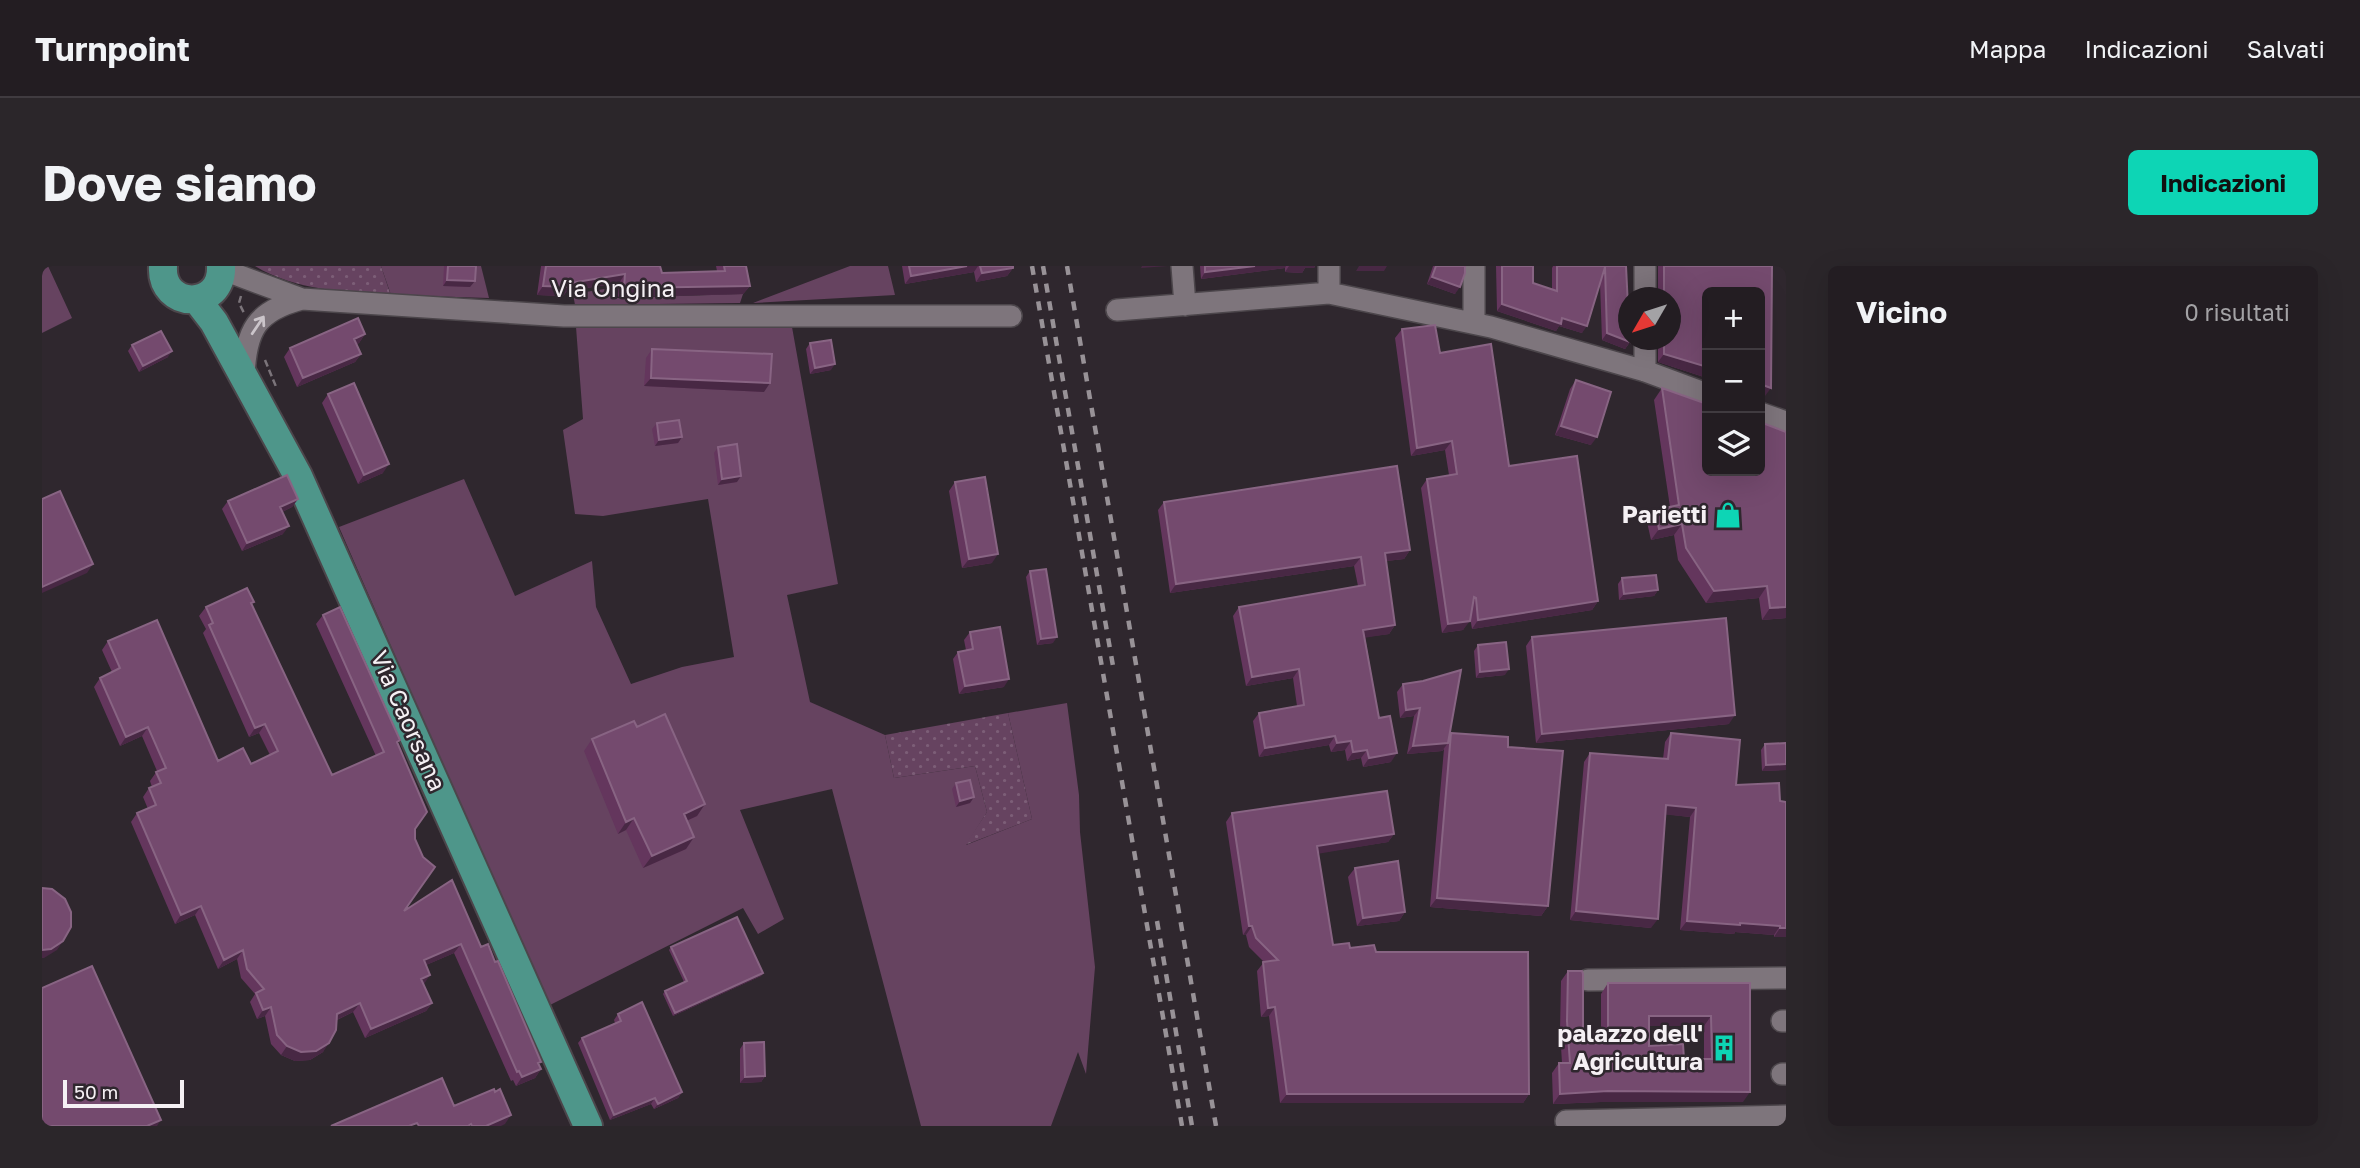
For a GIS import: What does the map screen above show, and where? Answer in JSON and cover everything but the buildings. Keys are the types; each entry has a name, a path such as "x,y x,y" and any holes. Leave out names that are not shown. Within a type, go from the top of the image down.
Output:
{"main road":[{"path":"160,268 170,290 187,300 207,296 226,276"},
{"path":"214,323 211,302 226,276"},
{"name":"Via Caorsana","path":"197,300 214,323 298,476 584,1125"}],"street":[{"path":"1182,266 1185,305"},
{"path":"1329,266 1329,293"},
{"path":"1474,266 1474,323"},
{"path":"1645,266 1645,287"},
{"name":"Via Ongina","path":"226,276 302,299 564,316 1011,316"},
{"path":"1117,310 1329,293 1474,323 1645,371 1702,392"},
{"path":"244,376 245,348 255,327 265,314 281,305 302,299"},
{"path":"1645,350 1645,371"},
{"path":"1588,980 1786,978"},
{"path":"1566,1121 1786,1116"}],"path":[{"path":"226,276 244,314"}],"shaded area":[{"path":"42,266 48,266 72,318 42,333"},
{"path":"255,266 381,266 391,296 304,285 287,281"},
{"path":"381,266 481,266 489,298 391,295"},
{"path":"850,266 888,266 895,295 753,303"},
{"path":"617,287 617,298 743,294 740,303 575,305 573,294"},
{"path":"576,327 792,327 838,584 787,595 810,702 885,735 894,778 975,766 987,812 966,845 1032,819 1008,713 1067,703 1079,795 1080,832 1095,967 1086,1074 1078,1052 1051,1126 921,1126 832,789 740,810 784,919 758,934 743,908 548,1006 339,527 464,479 515,596 592,561 596,607 631,684 682,667 734,657 708,499 603,516 575,514 563,430 583,419"},
{"path":"1008,713 1032,819 965,845 987,812 975,766 894,778 885,735"}],"railway":[{"path":"1032,266 1182,1126"},
{"path":"1043,266 1113,666"},
{"path":"1067,266 1216,1126"},
{"path":"1157,921 1192,1126"}],"place":[{"name":"Parietti","path":"1728,515"},
{"name":"palazzo dell' Agricultura","path":"1724,1048"}]}
